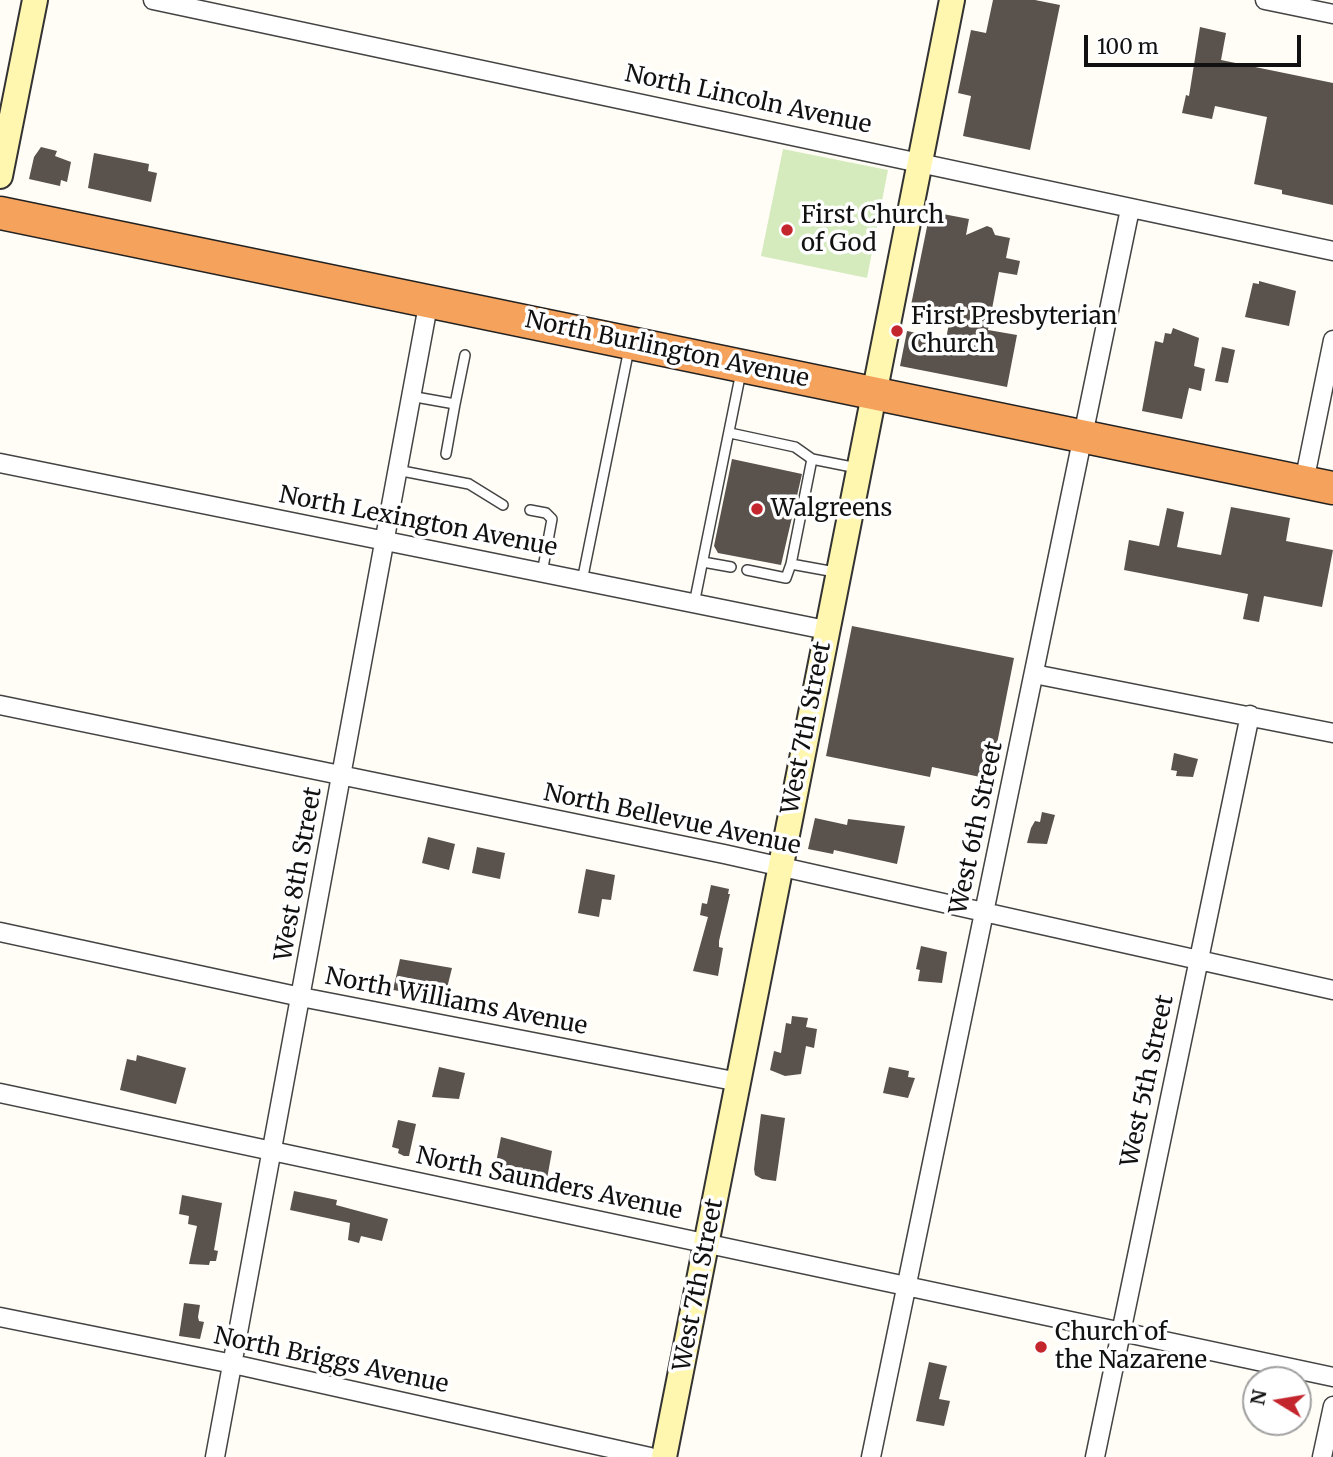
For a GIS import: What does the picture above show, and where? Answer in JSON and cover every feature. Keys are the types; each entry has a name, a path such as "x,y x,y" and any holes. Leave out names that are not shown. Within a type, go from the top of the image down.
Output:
{"highway":[{"name":"North Burlington Avenue","path":"0,212 1318,485"}],"main road":[{"path":"0,176 35,0"},
{"name":"West 7th Street","path":"664,1457 708,1243 872,393 952,0"}],"street":[{"name":"North Lincoln Avenue","path":"153,0 1333,251"},
{"path":"1265,0 1333,14"},
{"name":"West 6th Street","path":"871,1457 1130,209"},
{"name":"West 8th Street","path":"215,1457 429,300"},
{"path":"1318,485 1333,340"},
{"name":"North Lexington Avenue","path":"0,463 826,630"},
{"path":"1034,674 1333,733"},
{"name":"North Bellevue Avenue","path":"0,705 780,867 1333,990"},
{"name":"West 5th Street","path":"1094,1457 1250,715"},
{"name":"North Williams Avenue","path":"0,932 301,997 739,1082"},
{"name":"North Saunders Avenue","path":"0,1093 1333,1377"},
{"name":"North Briggs Avenue","path":"0,1317 233,1364 650,1457"},
{"path":"1322,1457 1333,1406"}],"lane":[{"path":"582,581 631,342"},
{"path":"446,454 465,355"},
{"path":"694,604 742,365"},
{"path":"410,396 456,404"},
{"path":"730,433 795,447 812,459 858,468"},
{"path":"747,570 786,578 812,459"},
{"path":"397,470 469,484 503,505"},
{"path":"530,510 546,513 552,519 542,573"},
{"path":"703,562 731,567"},
{"path":"791,564 837,573"}],"green space":[{"path":"783,149 888,170 867,278 761,256"}],"building":[{"path":"993,0 1035,0 1060,5 1030,150 963,136 971,96 958,93 971,30 986,33"},
{"path":"1200,27 1226,33 1221,60 1333,83 1333,205 1282,194 1282,190 1254,184 1267,117 1215,106 1212,119 1182,113 1186,95 1189,96"},
{"path":"41,147 57,151 55,156 71,162 67,182 61,180 60,186 29,179 34,157"},
{"path":"94,153 149,164 148,171 157,173 151,202 88,188"},
{"path":"943,214 969,219 966,235 987,226 992,228 995,235 1010,238 1006,258 1020,261 1017,275 999,272 988,330 1017,335 1007,387 900,366 907,331 946,339 950,318 910,310 928,222 941,224"},
{"path":"1259,281 1296,291 1289,326 1245,317 1253,283 1259,284"},
{"path":"1173,328 1199,338 1194,366 1205,369 1201,391 1189,388 1182,419 1142,411 1155,341 1163,343 1165,333 1171,334"},
{"path":"1222,347 1235,350 1228,383 1215,381"},
{"path":"732,459 802,474 781,565 718,553 714,546"},
{"path":"1231,507 1290,518 1286,541 1333,550 1322,607 1264,596 1259,622 1243,619 1248,594 1124,570 1129,540 1159,546 1167,508 1184,512 1177,547 1221,555"},
{"path":"852,626 1014,658 990,779 932,767 930,777 826,756"},
{"path":"1174,753 1198,759 1193,777 1176,776 1177,771 1171,770"},
{"path":"1042,812 1055,815 1047,844 1027,843 1031,828 1035,821 1040,822"},
{"path":"815,818 847,825 848,819 905,826 897,864 834,850 833,854 808,849"},
{"path":"428,837 455,844 449,870 422,863"},
{"path":"477,847 505,853 500,879 472,873"},
{"path":"586,869 615,875 611,900 602,899 599,917 578,913"},
{"path":"711,885 729,889 730,894 719,941 719,947 723,948 718,976 693,971 708,917 700,915 702,903 707,904"},
{"path":"921,946 947,952 942,983 918,981 920,970 916,969"},
{"path":"400,959 452,968 444,1000 411,989 411,993 393,990"},
{"path":"792,1016 808,1018 806,1027 817,1029 814,1048 806,1046 801,1074 785,1076 770,1070 774,1051 781,1053 786,1023 791,1024"},
{"path":"137,1055 186,1068 176,1104 120,1090 127,1059 136,1061"},
{"path":"439,1067 465,1073 459,1099 432,1097"},
{"path":"889,1067 909,1071 908,1077 915,1078 908,1098 883,1093"},
{"path":"761,1114 785,1118 776,1181 755,1175"},
{"path":"398,1120 416,1124 409,1156 398,1153 399,1149 392,1147"},
{"path":"501,1137 552,1151 547,1179 539,1178 538,1182 532,1183 514,1174 513,1177 494,1173"},
{"path":"294,1191 337,1200 336,1205 388,1219 382,1241 361,1236 359,1243 348,1240 350,1223 290,1210"},
{"path":"182,1195 222,1203 214,1250 218,1251 216,1261 210,1261 209,1265 189,1264 197,1226 188,1224 189,1216 179,1214"},
{"path":"184,1303 200,1305 198,1317 199,1321 204,1322 200,1339 179,1336"},
{"path":"929,1362 947,1366 939,1399 950,1401 944,1426 916,1421"}],"place":[{"name":"First Church of God","path":"787,230"},
{"name":"First Presbyterian Church","path":"897,331"},
{"name":"Walgreens","path":"757,509"},
{"name":"Church of the Nazarene","path":"1041,1347"}]}
